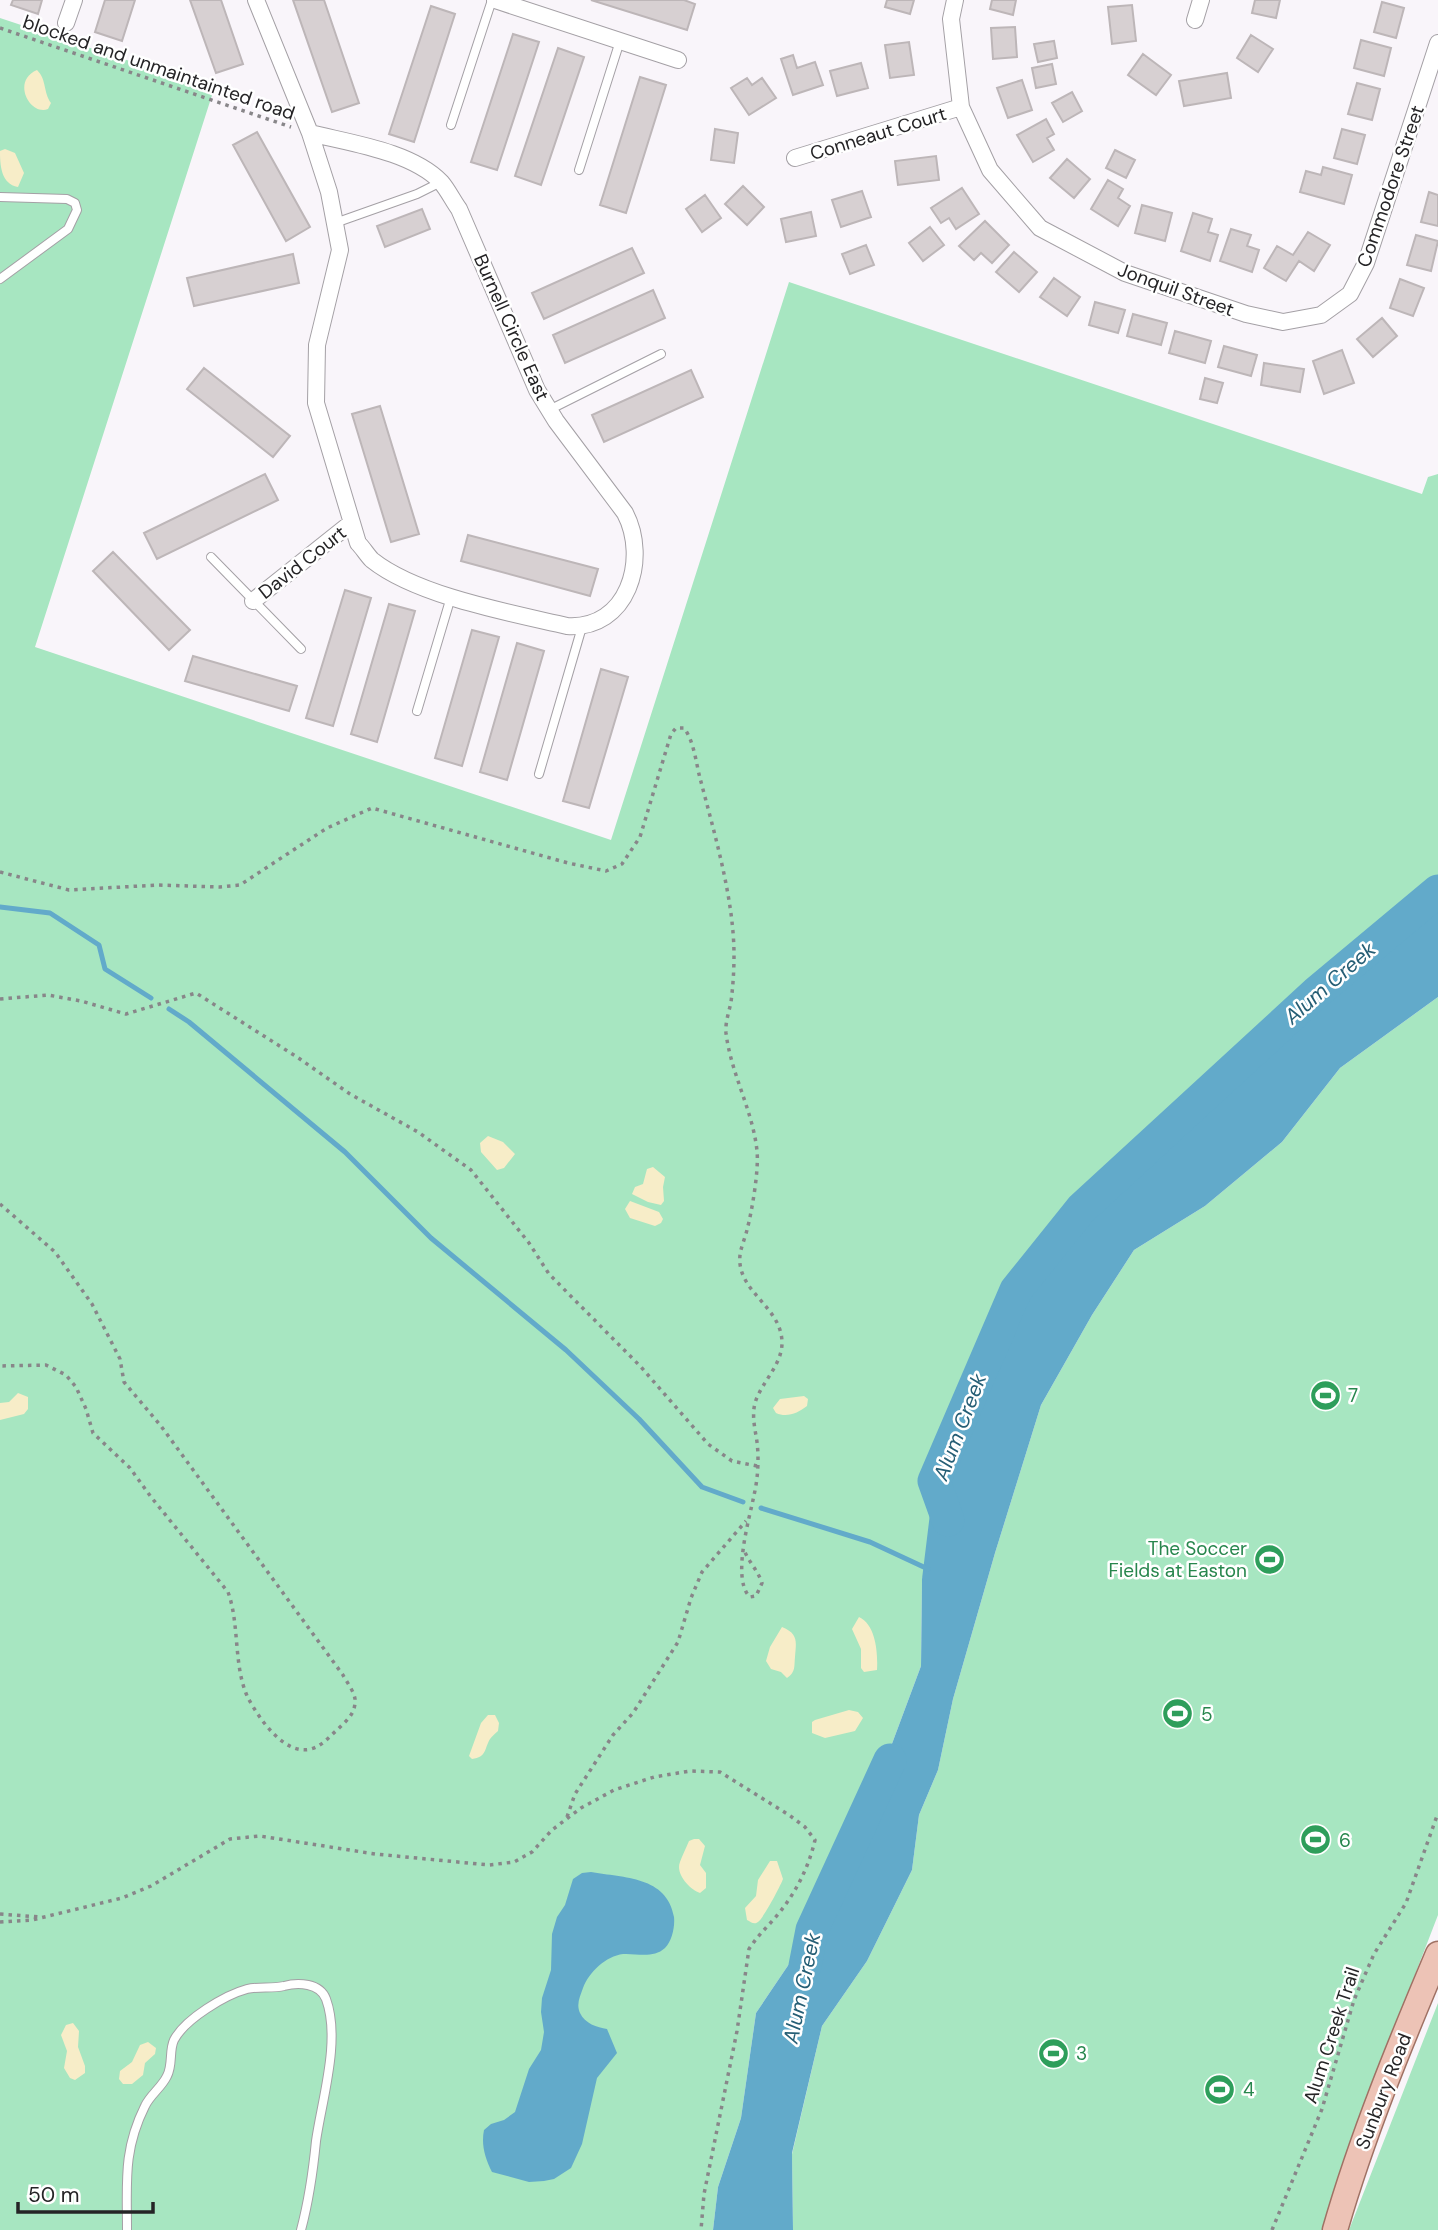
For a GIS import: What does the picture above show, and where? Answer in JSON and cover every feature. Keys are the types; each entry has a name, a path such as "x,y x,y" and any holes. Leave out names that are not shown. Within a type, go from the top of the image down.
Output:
{"main road":[{"name":"Sunbury Road","path":"1335,2230 1346,2190 1405,2032 1438,1954"}],"street":[{"path":"66,23 74,0"},
{"path":"256,0 310,133 335,223 340,250 317,345 316,402 358,543 371,559 402,578 451,597 555,624 590,625"},
{"path":"494,0 678,60"},
{"name":"Jonquil Street","path":"955,0 951,19 961,107 990,170 1040,228 1125,273 1247,314 1283,321 1321,315"},
{"path":"1195,20 1201,0"},
{"name":"Commodore Street","path":"1321,315 1350,295 1366,263 1438,43"},
{"name":"Conneaut Court","path":"795,158 961,107"},
{"name":"Burnell Circle East","path":"310,133 393,155 419,165 441,182 459,209 537,390 633,527 636,544 631,582 626,596 616,608 590,625"},
{"name":"David Court","path":"253,601 351,523"}],"lane":[{"path":"451,125 494,0"},
{"path":"579,170 620,41"},
{"path":"335,223 417,194 441,182"},
{"path":"0,197 68,199 75,204 77,210 68,229 0,279"},
{"path":"549,410 661,354"},
{"path":"211,557 301,649"},
{"path":"417,712 451,597"},
{"path":"538,774 590,625"},
{"path":"127,2230 126,2169 132,2132 147,2101 167,2076 174,2039 201,2010 248,1989 295,1983 314,1986 325,1997 331,2025 330,2065 324,2086 309,2203 301,2230"}],"path":[{"name":"blocked and unmaintainted road","path":"0,28 310,133"},
{"path":"0,872 69,890 158,885 240,885 318,834 372,808 545,858 606,871 622,864 640,837 671,734 676,729 684,728 694,753 722,864 734,950 734,979 726,1029 730,1057 748,1111 757,1152 747,1228 740,1254 740,1269 746,1284 764,1301 778,1323 782,1343 779,1357 756,1401 753,1425 758,1443 755,1493 748,1520 744,1550 742,1577 744,1591 750,1597 756,1595 762,1583 758,1571 748,1560 744,1550"},
{"path":"0,999 48,995 126,1014 197,993 350,1094 418,1132 471,1170 529,1243 549,1274 641,1367 708,1444 732,1461 757,1466"},
{"path":"0,1204 55,1252 92,1304 120,1359 124,1382 162,1426 343,1675 355,1698 351,1717 323,1744 310,1750 299,1749 283,1742 266,1724 248,1697 228,1592 130,1468 93,1433 76,1387 66,1375 46,1365 0,1366"},
{"path":"566,1819 575,1794 612,1735 633,1713 678,1642 702,1572 748,1520"},
{"path":"0,1922 46,1917 111,1901 141,1890 230,1839 260,1836 374,1854 488,1865 514,1862 532,1852 566,1819 614,1790 654,1777 690,1771 720,1772 797,1821 815,1840 810,1863 789,1900 748,1949 737,2031 704,2194 701,2230"},
{"name":"Alum Creek Trail","path":"1272,2230 1322,2109 1354,2000 1374,1954 1406,1903 1438,1813"},
{"path":"0,1914 46,1917"}],"green space":[{"path":"0,18 214,89 35,647 611,840 789,282 1422,494 1428,477 1438,474 1438,891 1317,992 1290,1037 1162,1154 1081,1209 922,1579 921,1666 871,1800 812,1930 756,2013 741,2118 718,2187 713,2230 0,2230"},
{"name":"The Soccer Fields at Easton","path":"1438,997 1438,1915 1367,2099 1324,2230 793,2230 792,2154 822,2026 867,1961 912,1870 919,1815 938,1770 953,1699 1041,1405 1092,1315 1134,1250 1205,1206 1282,1142 1340,1068"},
{"path":"1438,2003 1438,2230 1349,2230"}],"sand":[{"path":"37,70 51,103 48,109 41,110 30,103 24,89 29,75"},
{"path":"5,149 15,153 24,173 18,187 8,182 3,173 0,151"},
{"path":"488,1136 503,1142 515,1154 504,1168 497,1170 481,1152 480,1143"},
{"path":"653,1167 665,1177 664,1201 661,1205 632,1194 635,1187 643,1184 647,1169"},
{"path":"630,1201 659,1212 663,1219 661,1223 655,1226 630,1218 625,1209"},
{"path":"18,1393 28,1397 28,1409 24,1414 0,1420 0,1403 9,1402"},
{"path":"804,1396 808,1399 807,1406 796,1413 780,1414 773,1408 780,1399"},
{"path":"859,1617 865,1621 872,1633 877,1670 864,1672 861,1668 861,1649 852,1629"},
{"path":"782,1627 794,1636 796,1643 794,1669 787,1678 781,1672 771,1669 766,1661 770,1647"},
{"path":"849,1710 858,1712 863,1718 855,1731 825,1738 812,1733 812,1722 815,1720"},
{"path":"488,1715 495,1715 499,1723 498,1731 490,1739 483,1754 472,1759 469,1756 481,1723"},
{"path":"699,1839 705,1846 700,1865 706,1873 706,1888 700,1893 684,1881 679,1867 689,1841"},
{"path":"770,1861 777,1861 783,1879 764,1915 758,1922 752,1923 747,1920 745,1908 756,1896 758,1880"},
{"path":"73,2023 79,2031 78,2047 85,2066 85,2073 75,2080 70,2078 64,2068 67,2051 61,2035 66,2025"},
{"path":"148,2042 156,2048 155,2054 145,2063 143,2075 132,2084 123,2084 119,2079 120,2071 132,2062 140,2045"}],"water":[{"path":"1438,891 1438,997 1340,1068 1282,1142 1205,1206 1134,1250 1092,1315 1041,1405 953,1699 938,1770 919,1815 912,1870 867,1961 822,2026 792,2153 793,2230 713,2230 718,2187 741,2118 756,2013 812,1930 871,1800 921,1666 922,1579 934,1481 1016,1290 1081,1209 1162,1154 1290,1037 1317,992"},
{"path":"582,1873 630,1878 653,1886 670,1904 674,1917 673,1929 665,1948 650,1954 623,1954 610,1958 594,1971 586,1982 579,2000 580,2013 588,2022 607,2029 617,2053 597,2078 582,2144 571,2168 554,2179 529,2182 492,2172 484,2151 484,2130 515,2112 529,2069 541,2050 544,2032 542,1998 551,1970 552,1934 573,1879"}],"building":[{"path":"13,0 42,0 38,14 11,5"},
{"path":"105,0 135,0 122,41 95,32"},
{"path":"190,0 221,0 243,64 216,73"},
{"path":"293,0 324,0 359,103 332,112"},
{"path":"591,0 684,0 695,4 687,30"},
{"path":"887,0 914,0 910,14 885,7"},
{"path":"992,0 1016,0 1013,15 990,9"},
{"path":"1255,0 1280,0 1276,18 1252,13"},
{"path":"1382,2 1404,8 1396,38 1374,32"},
{"path":"1132,5 1136,41 1112,44 1108,7"},
{"path":"431,6 455,14 414,142 389,134"},
{"path":"1015,27 1017,57 993,59 991,28"},
{"path":"513,34 539,42 497,170 471,162"},
{"path":"1251,35 1273,49 1258,72 1237,58"},
{"path":"1361,40 1391,48 1384,76 1354,68"},
{"path":"1054,41 1057,58 1038,62 1034,44"},
{"path":"909,42 914,75 890,78 885,45"},
{"path":"558,48 584,57 541,185 515,176"},
{"path":"1143,54 1171,75 1156,95 1128,75"},
{"path":"793,55 797,68 815,62 823,85 793,95 781,59"},
{"path":"861,63 868,88 837,96 830,71"},
{"path":"1052,64 1056,84 1036,88 1032,68"},
{"path":"1227,73 1231,98 1184,106 1179,81"},
{"path":"640,77 666,85 626,213 600,205"},
{"path":"747,78 752,85 762,78 776,98 749,115 731,88"},
{"path":"1022,80 1032,110 1008,118 997,88"},
{"path":"1357,83 1380,89 1372,120 1348,114"},
{"path":"1072,92 1082,111 1063,122 1052,103"},
{"path":"1046,119 1054,134 1047,138 1054,150 1033,162 1017,135"},
{"path":"715,129 738,133 734,163 711,160"},
{"path":"1342,129 1365,135 1357,164 1334,158"},
{"path":"257,132 310,227 286,241 233,145"},
{"path":"1115,150 1135,160 1126,178 1106,168"},
{"path":"936,156 939,180 898,185 895,161"},
{"path":"1067,159 1090,179 1074,198 1050,178"},
{"path":"1323,167 1352,175 1344,204 1300,192 1306,171 1321,175"},
{"path":"1108,180 1123,189 1118,198 1130,206 1118,226 1091,209"},
{"path":"743,186 764,207 747,225 725,204"},
{"path":"962,188 979,214 956,229 949,218 941,223 931,208"},
{"path":"862,191 871,217 841,227 832,200"},
{"path":"1429,192 1438,195 1438,226 1421,222"},
{"path":"705,195 721,218 702,232 686,209"},
{"path":"1142,205 1172,213 1165,241 1135,233"},
{"path":"422,209 430,229 385,247 377,226"},
{"path":"811,212 816,236 786,242 781,219"},
{"path":"1193,213 1212,219 1208,232 1218,235 1210,261 1181,251"},
{"path":"985,221 1009,245 992,263 981,253 974,260 959,246"},
{"path":"930,227 944,245 923,261 909,243"},
{"path":"1231,229 1251,235 1247,246 1259,250 1252,272 1220,261"},
{"path":"1308,232 1330,245 1314,271 1299,261 1286,281 1264,268 1277,246 1293,255"},
{"path":"1416,235 1438,241 1431,271 1407,265"},
{"path":"866,245 874,265 850,274 842,254"},
{"path":"632,248 644,273 544,319 532,293"},
{"path":"1014,252 1037,272 1019,292 996,272"},
{"path":"293,254 299,283 194,306 187,278"},
{"path":"1054,278 1080,297 1067,316 1040,297"},
{"path":"1400,279 1424,288 1413,316 1390,308"},
{"path":"653,290 665,318 565,363 553,335"},
{"path":"1095,302 1125,310 1118,333 1089,325"},
{"path":"1133,314 1167,323 1161,345 1127,336"},
{"path":"1382,318 1397,336 1373,357 1357,339"},
{"path":"1175,331 1211,341 1205,363 1169,353"},
{"path":"1224,346 1257,355 1251,376 1218,367"},
{"path":"1342,350 1354,383 1324,394 1313,361"},
{"path":"1264,363 1304,369 1300,392 1261,385"},
{"path":"204,368 290,436 273,457 187,389"},
{"path":"691,370 703,397 604,442 592,415"},
{"path":"1205,378 1223,383 1217,403 1200,399"},
{"path":"380,406 419,534 391,542 352,414"},
{"path":"265,474 278,500 157,559 144,533"},
{"path":"468,535 598,569 590,596 461,561"},
{"path":"113,552 190,630 169,650 93,571"},
{"path":"345,590 371,598 333,726 306,718"},
{"path":"389,604 415,611 377,742 351,734"},
{"path":"472,630 499,637 462,766 435,758"},
{"path":"517,643 544,651 507,780 480,772"},
{"path":"193,656 297,686 289,711 185,681"},
{"path":"601,669 628,677 589,808 563,801"}],"waterway":[{"name":"Alum Creek","path":"948,1520 934,1481 1016,1290 1081,1209 1317,992 1438,891"},
{"path":"0,907 50,913 99,945 105,969 151,998"},
{"path":"169,1009 189,1022 345,1152 431,1238 566,1350 639,1419 702,1487 743,1502"},
{"path":"761,1508 870,1542 928,1569"},
{"name":"Alum Creek","path":"805,1966 812,1930 890,1760"}],"place":[{"name":"7","path":"1325,1395"},
{"name":"The Soccer Fields at Easton","path":"1270,1559"},
{"name":"5","path":"1178,1714"},
{"name":"6","path":"1316,1840"},
{"name":"3","path":"1053,2053"},
{"name":"4","path":"1220,2089"}]}
